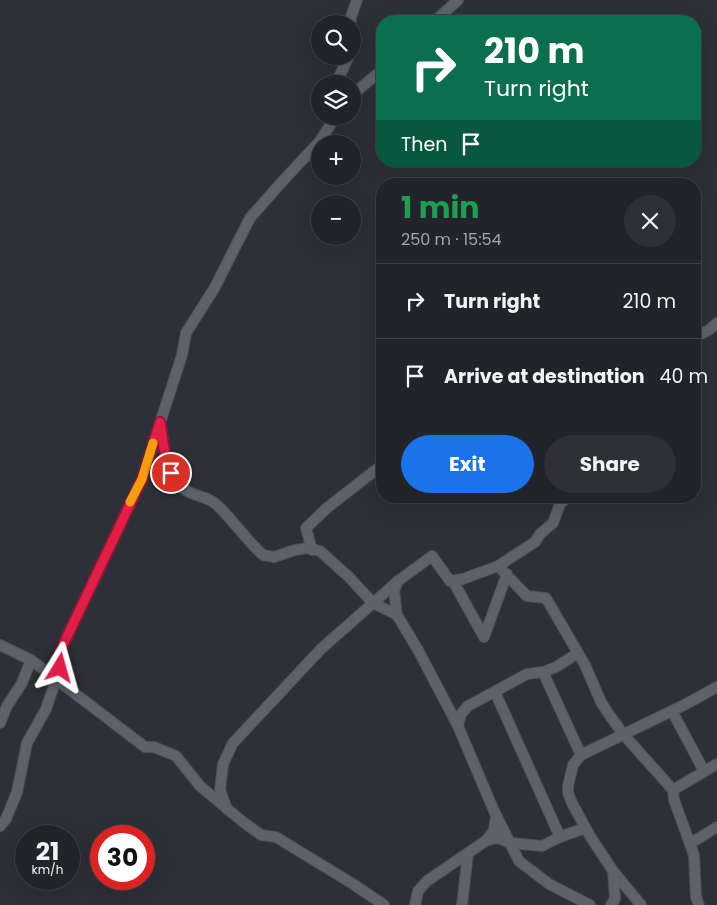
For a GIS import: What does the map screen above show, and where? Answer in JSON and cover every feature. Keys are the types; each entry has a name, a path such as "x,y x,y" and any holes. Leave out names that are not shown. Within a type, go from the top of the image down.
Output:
{"street":[{"path":"352,15 357,0"},
{"path":"442,15 458,0"},
{"path":"361,88 376,75"},
{"path":"0,826 6,819 17,792 27,743 46,709 60,668 60,653 64,643 142,479 182,354 186,333 215,287 242,233 259,207 320,140 330,125"},
{"path":"701,334 717,323"},
{"path":"160,422 164,448 171,473 180,486 191,493 210,499 263,555 274,557 295,550 320,551 349,577 373,603 397,616"},
{"path":"312,550 306,528 327,508 376,470"},
{"path":"453,581 498,566 535,542 540,534 553,522 561,503"},
{"path":"228,810 220,790 223,764 233,743 322,650 398,581 432,556 450,581 453,581 484,636 507,574"},
{"path":"498,566 527,596 546,598 592,679 601,702 624,735 673,790 674,800 694,855 696,897 700,905"},
{"path":"398,581 394,590 397,616 418,650 458,726 496,816 519,861 549,884 590,905"},
{"path":"0,645 31,660 145,747 154,747 176,756 200,786 261,835 276,837 384,905"},
{"path":"458,726 461,714 468,706 527,674 543,672 578,653"},
{"path":"0,723 7,706 22,683 31,660"},
{"path":"543,672 581,754"},
{"path":"641,905 613,871 585,828 572,803 568,793 568,786 573,766 581,754 672,711 717,686"},
{"path":"495,692 560,837"},
{"path":"672,711 704,771"},
{"path":"673,790 717,764"},
{"path":"488,840 494,830 496,816"},
{"path":"691,843 717,827"},
{"path":"415,905 418,891 427,881 488,840 498,838 510,843 542,846 585,828"},
{"path":"462,905 468,854"},
{"path":"611,905 616,899 613,871"}],"slow traffic":[{"path":"130,502 142,479 153,443"}],"route":[{"path":"60,668 60,653 64,643 142,479 160,422 164,448 171,473"}]}
